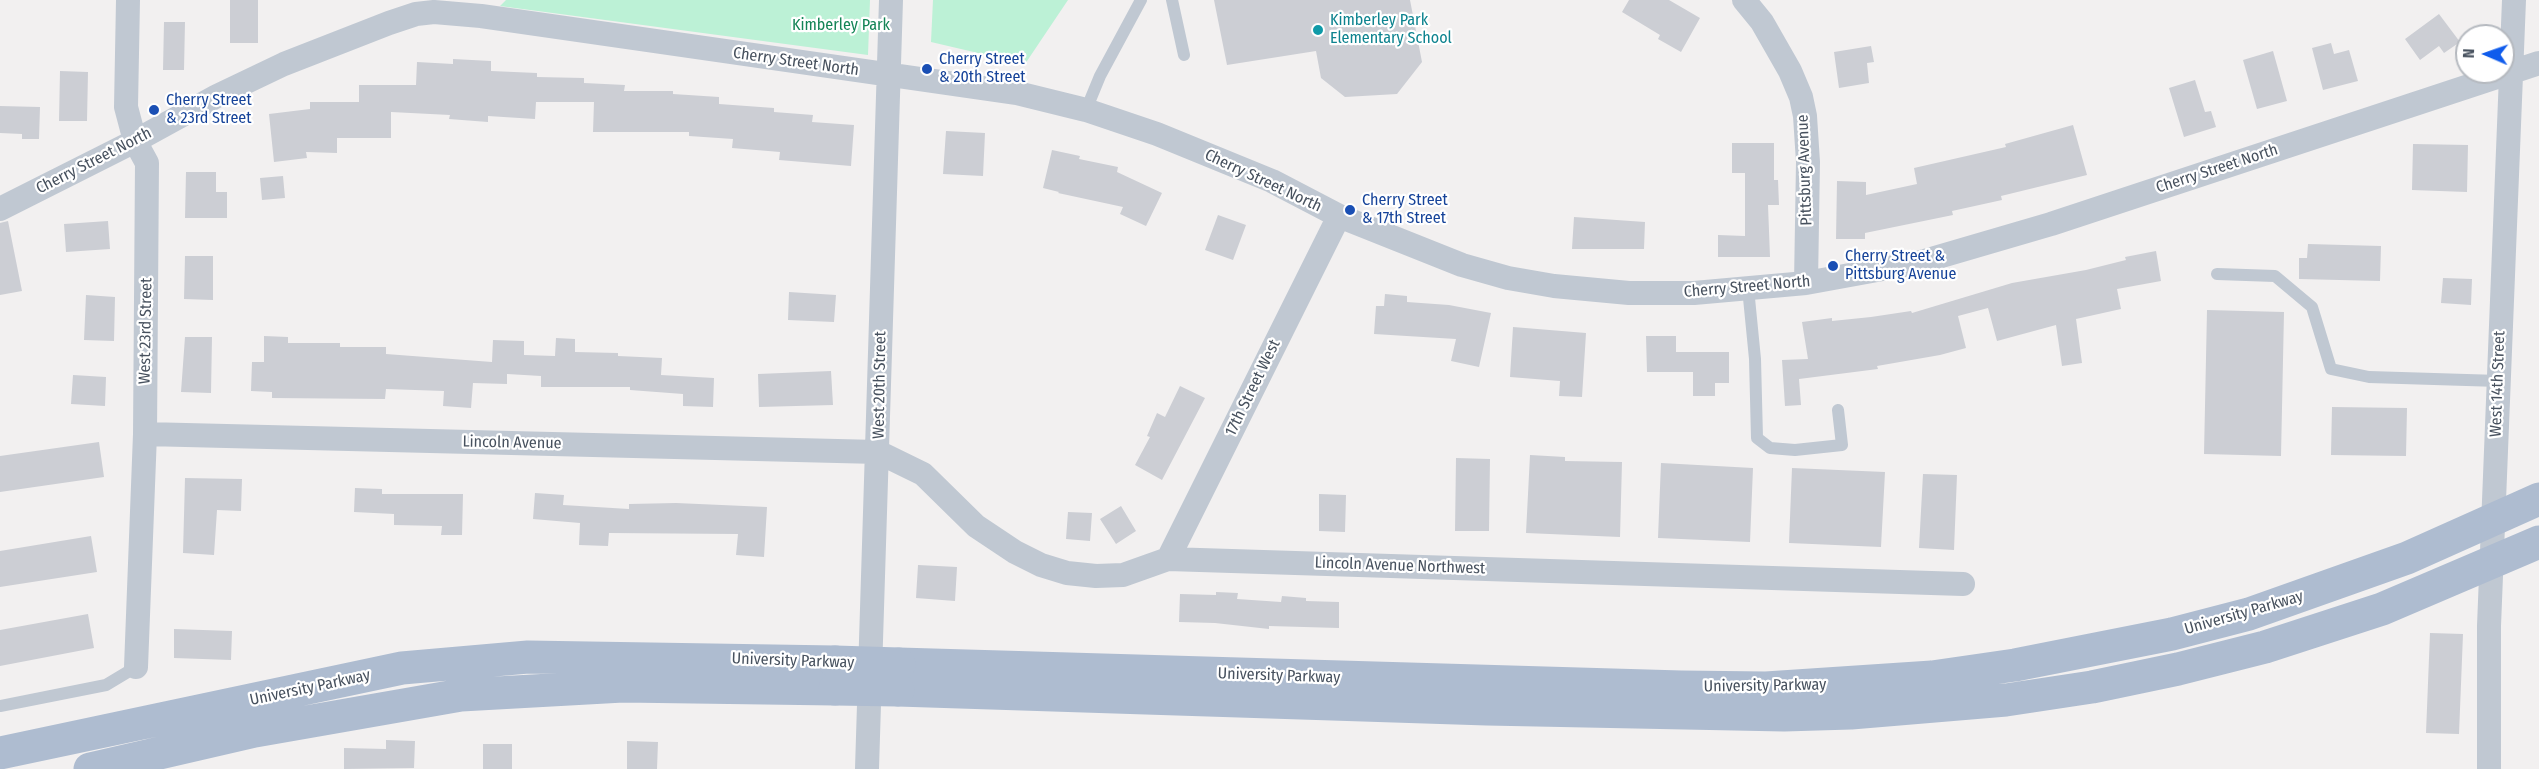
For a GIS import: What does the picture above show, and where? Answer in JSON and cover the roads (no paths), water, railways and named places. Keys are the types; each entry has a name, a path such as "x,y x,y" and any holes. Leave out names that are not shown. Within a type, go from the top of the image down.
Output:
{"main road":[{"name":"University Parkway","path":"0,753 402,668 528,657 835,676 899,677 1776,687 1932,677 2093,650 2249,615 2408,558 2539,500"},
{"name":"University Parkway","path":"899,677 1487,709 1784,715 1851,714 2006,700 2092,687 2178,669 2265,646 2382,609 2539,542"},
{"name":"University Parkway","path":"90,769 255,731 461,695 835,676"}],"street":[{"name":"West 23rd Street","path":"128,0 126,107 135,141 147,163 145,434 136,667"},
{"name":"West 20th Street","path":"867,769 891,0"},
{"name":"Pittsburg Avenue","path":"1744,0 1762,22 1790,71 1801,97 1808,162 1806,283"},
{"name":"West 14th Street","path":"2513,24 2514,0"},
{"name":"Cherry Street North","path":"0,208 284,64 416,14 486,5 888,75 1017,93 1086,110 1157,134 1261,177 1339,216 1462,265 1519,280 1629,293 1694,293 1806,283 1921,262 2051,224 2475,84"},
{"name":"Cherry Street North","path":"2515,71 2539,63"},
{"name":"West 14th Street","path":"2488,769 2493,519 2511,84"},
{"name":"17th Street West","path":"1168,559 1339,216"},
{"name":"Lincoln Avenue","path":"145,434 878,452"},
{"name":"Lincoln Avenue Northwest","path":"878,452 923,474 976,526 1016,552 1041,565 1067,573 1096,576 1124,575 1168,559 1963,584"}],"lane":[{"path":"1086,110 1100,76 1141,0"},
{"path":"1172,0 1184,55"},
{"path":"2217,274 2275,276 2312,307 2331,369 2369,377 2499,381"},
{"path":"1748,288 1755,359 1758,438 1770,448 1795,450 1842,445 1838,410"},
{"path":"0,706 106,685 136,667"}],"place":[{"name":"Kimberley Park Elementary School","path":"1318,30"},
{"name":"Cherry Street & 20th Street","path":"927,69"},
{"name":"Cherry Street & 23rd Street","path":"154,110"},
{"name":"Cherry Street & 17th Street","path":"1350,210"},
{"name":"Cherry Street & Pittsburg Avenue","path":"1833,266"}],"park label":[{"name":"Kimberley Park","path":"841,26"}]}
